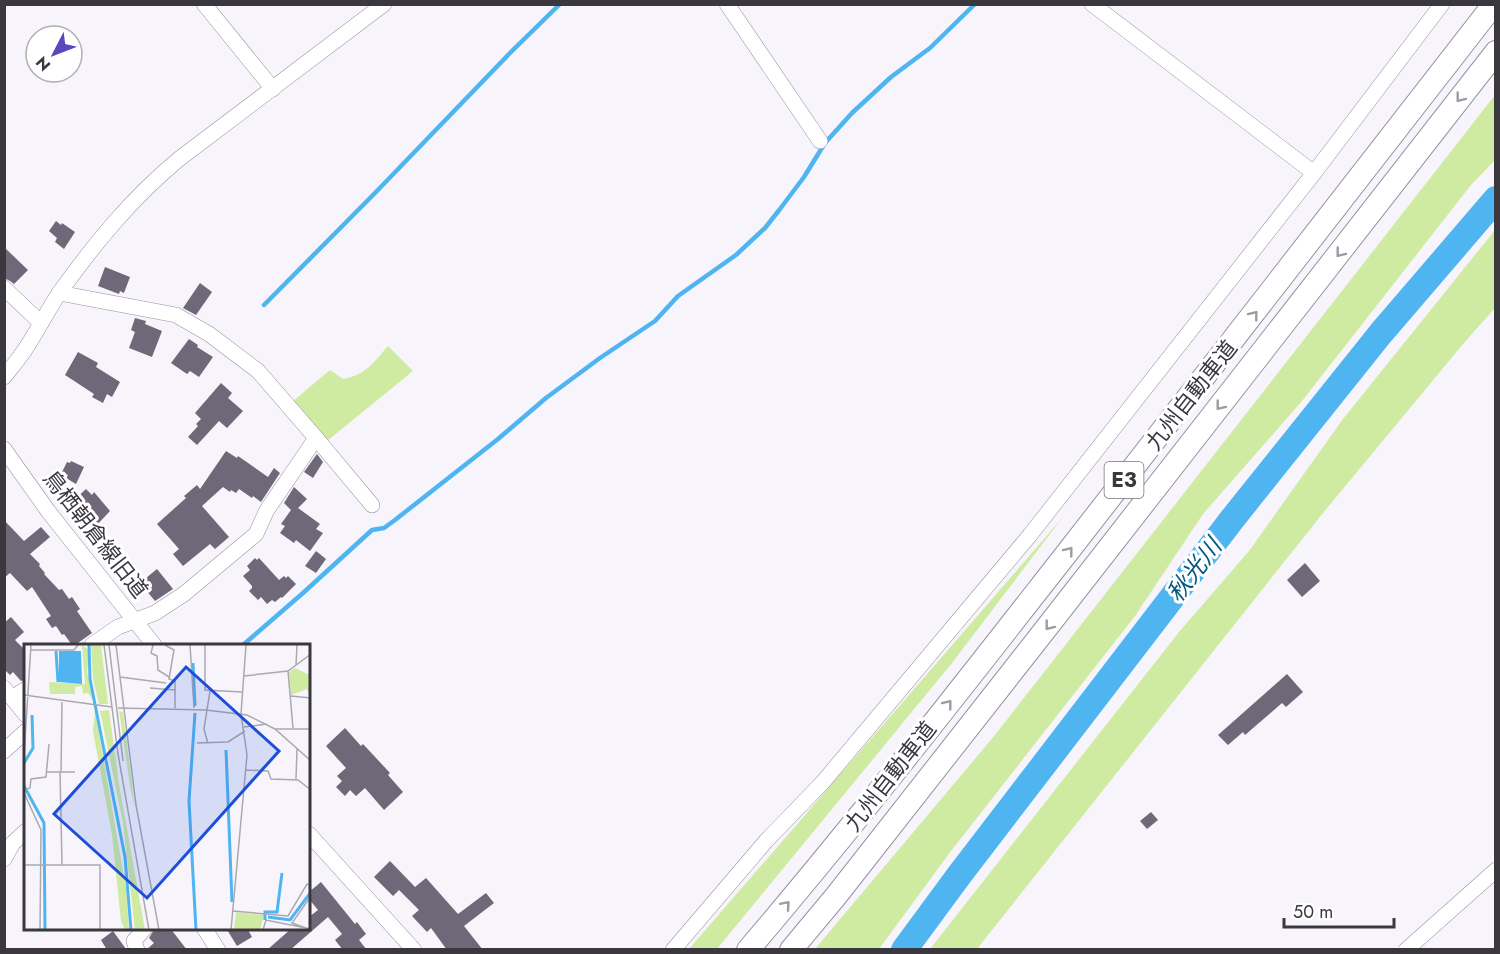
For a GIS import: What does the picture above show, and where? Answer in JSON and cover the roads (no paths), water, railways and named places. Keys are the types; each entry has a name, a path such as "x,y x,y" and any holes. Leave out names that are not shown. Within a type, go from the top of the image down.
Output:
{"highway":[{"name":"九州自動車道","path":"748,950 812,875 1038,590 1304,252 1494,4"},
{"name":"九州自動車道","path":"791,950 1048,626 1496,52"}],"street":[{"path":"204,4 273,89"},
{"path":"4,377 24,351 59,293 117,218 153,181 384,4"},
{"path":"727,4 819,141"},
{"path":"1092,4 1314,173"},
{"path":"673,950 765,841 824,782 1030,535 1314,173 1442,4"},
{"path":"4,288 41,323"},
{"path":"59,293 176,315 209,334 258,371 372,505"},
{"path":"93,644 118,627 155,613 184,594 256,534 267,510 316,438"},
{"name":"鳥栖朝倉線旧道","path":"4,449 48,511 153,644"},
{"path":"14,692 24,711"},
{"path":"4,751 24,733"},
{"path":"4,859 13,843 24,833"},
{"path":"310,835 414,950"},
{"path":"1406,950 1496,870"},
{"path":"137,950 134,941 143,930"},
{"path":"205,930 218,950"}],"waterway":[{"path":"264,305 560,4"},
{"path":"244,644 372,530 384,528 395,520 546,398 655,321 678,296 736,255 765,228 804,177 825,143 852,113 891,77 930,48 975,4"},
{"name":"秋光川","path":"904,950 1233,518 1381,333 1496,199"}]}
